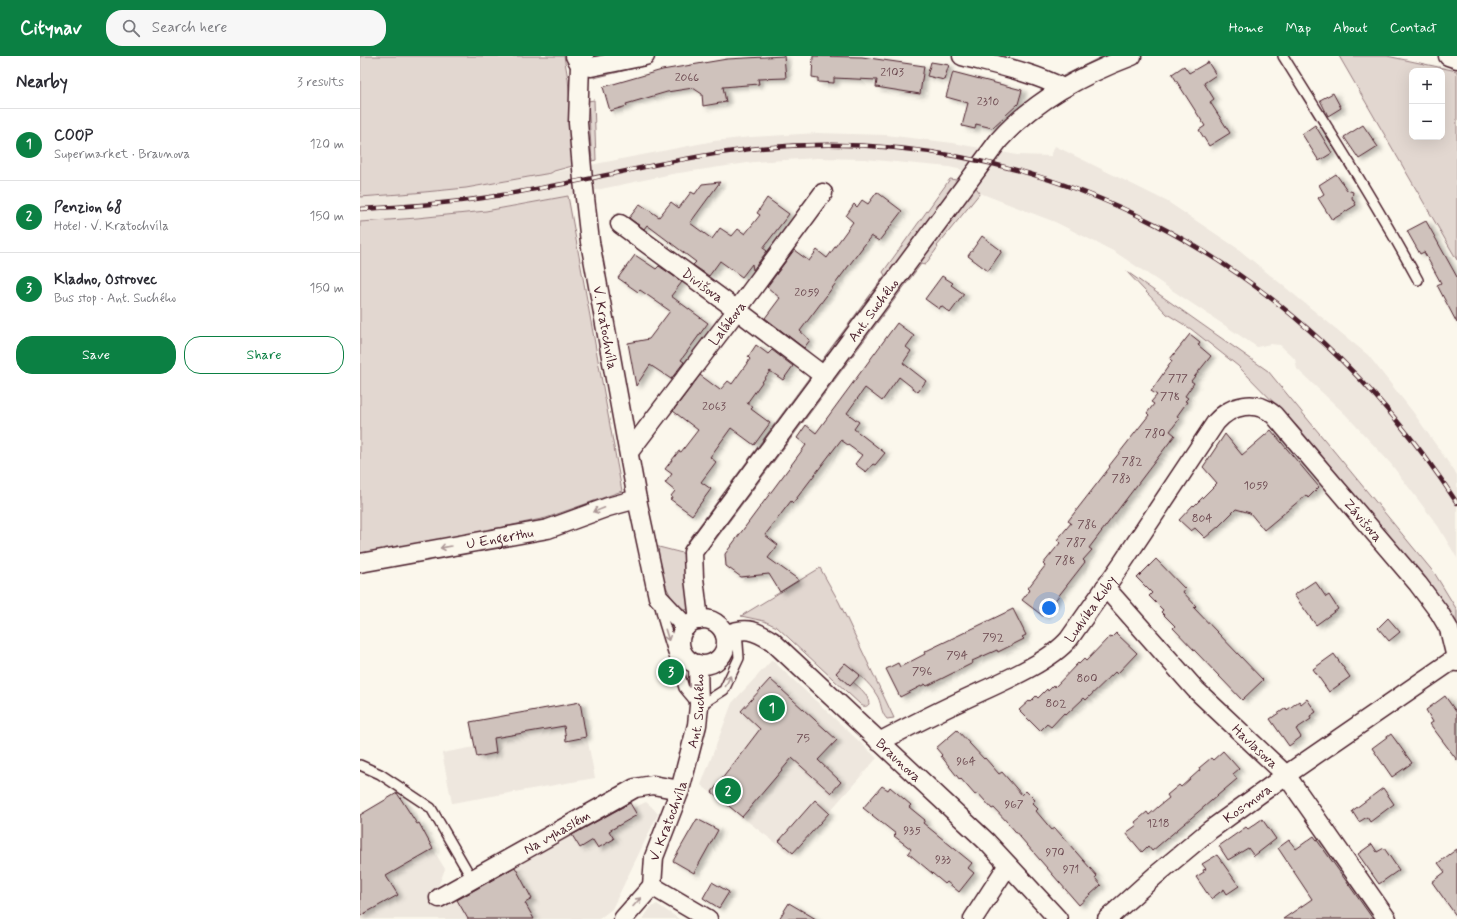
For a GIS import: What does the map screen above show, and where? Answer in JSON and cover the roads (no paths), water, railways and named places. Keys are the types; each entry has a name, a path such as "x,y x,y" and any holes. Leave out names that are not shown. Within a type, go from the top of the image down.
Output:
{"street":[{"path":"580,59 591,67 645,56"},
{"path":"962,56 1006,67 1063,88"},
{"name":"Ant. Suchého","path":"731,632 723,653 717,660 708,664 698,664 690,661 683,654 680,645 681,635 692,623 694,578 693,552 1000,140 1024,115 1063,88 1090,74 1132,56"},
{"path":"1448,56 1457,59"},
{"name":"V. Kratochvíla","path":"580,59 578,123 588,229 629,452 636,499 658,597"},
{"name":"Lalákova","path":"629,452 737,310 823,193"},
{"name":"Divišova","path":"620,224 824,376"},
{"name":"Ludvíka Kuby","path":"879,742 1053,654 1069,639 1216,422 1228,411 1241,406"},
{"name":"Závišova","path":"1241,406 1258,406 1267,409 1274,414 1413,578 1435,606 1449,629 1456,660"},
{"name":"U Engerthu","path":"360,563 542,530 636,499"},
{"name":"Havlasova","path":"1105,587 1196,690 1286,775 1388,919"},
{"path":"658,597 692,623 707,619 714,622 721,628 731,632"},
{"name":"Braunova","path":"731,632 755,632 772,641 988,842 1058,919"},
{"name":"Kosmova","path":"1106,919 1210,830 1286,775 1456,660"},
{"name":"Ant. Suchého","path":"690,756 697,725 699,706 698,664"},
{"name":"V. Kratochvíla","path":"652,886 654,857 680,790 690,756"},
{"name":"Na vyhaslém","path":"438,898 635,788 653,786 680,790"},
{"path":"973,919 1008,865"},
{"path":"623,919 652,886 708,919"}],"lane":[{"path":"1283,56 1369,195 1418,280"},
{"name":"V. Kratochvíla","path":"658,597 664,623 684,688 699,706"},
{"path":"699,706 724,690 739,658 731,632"},
{"path":"360,765 380,774 431,808 472,879"}],"railway":[{"path":"360,209 437,204 468,200 568,183 682,160 750,149 858,145 961,157 1060,184 1154,224 1241,276 1322,341 1394,417 1457,503"}],"place":[{"name":"Kladno, Ostrovec","path":"671,672"},
{"name":"COOP","path":"772,708"},
{"name":"Penzion 68","path":"728,791"}]}
